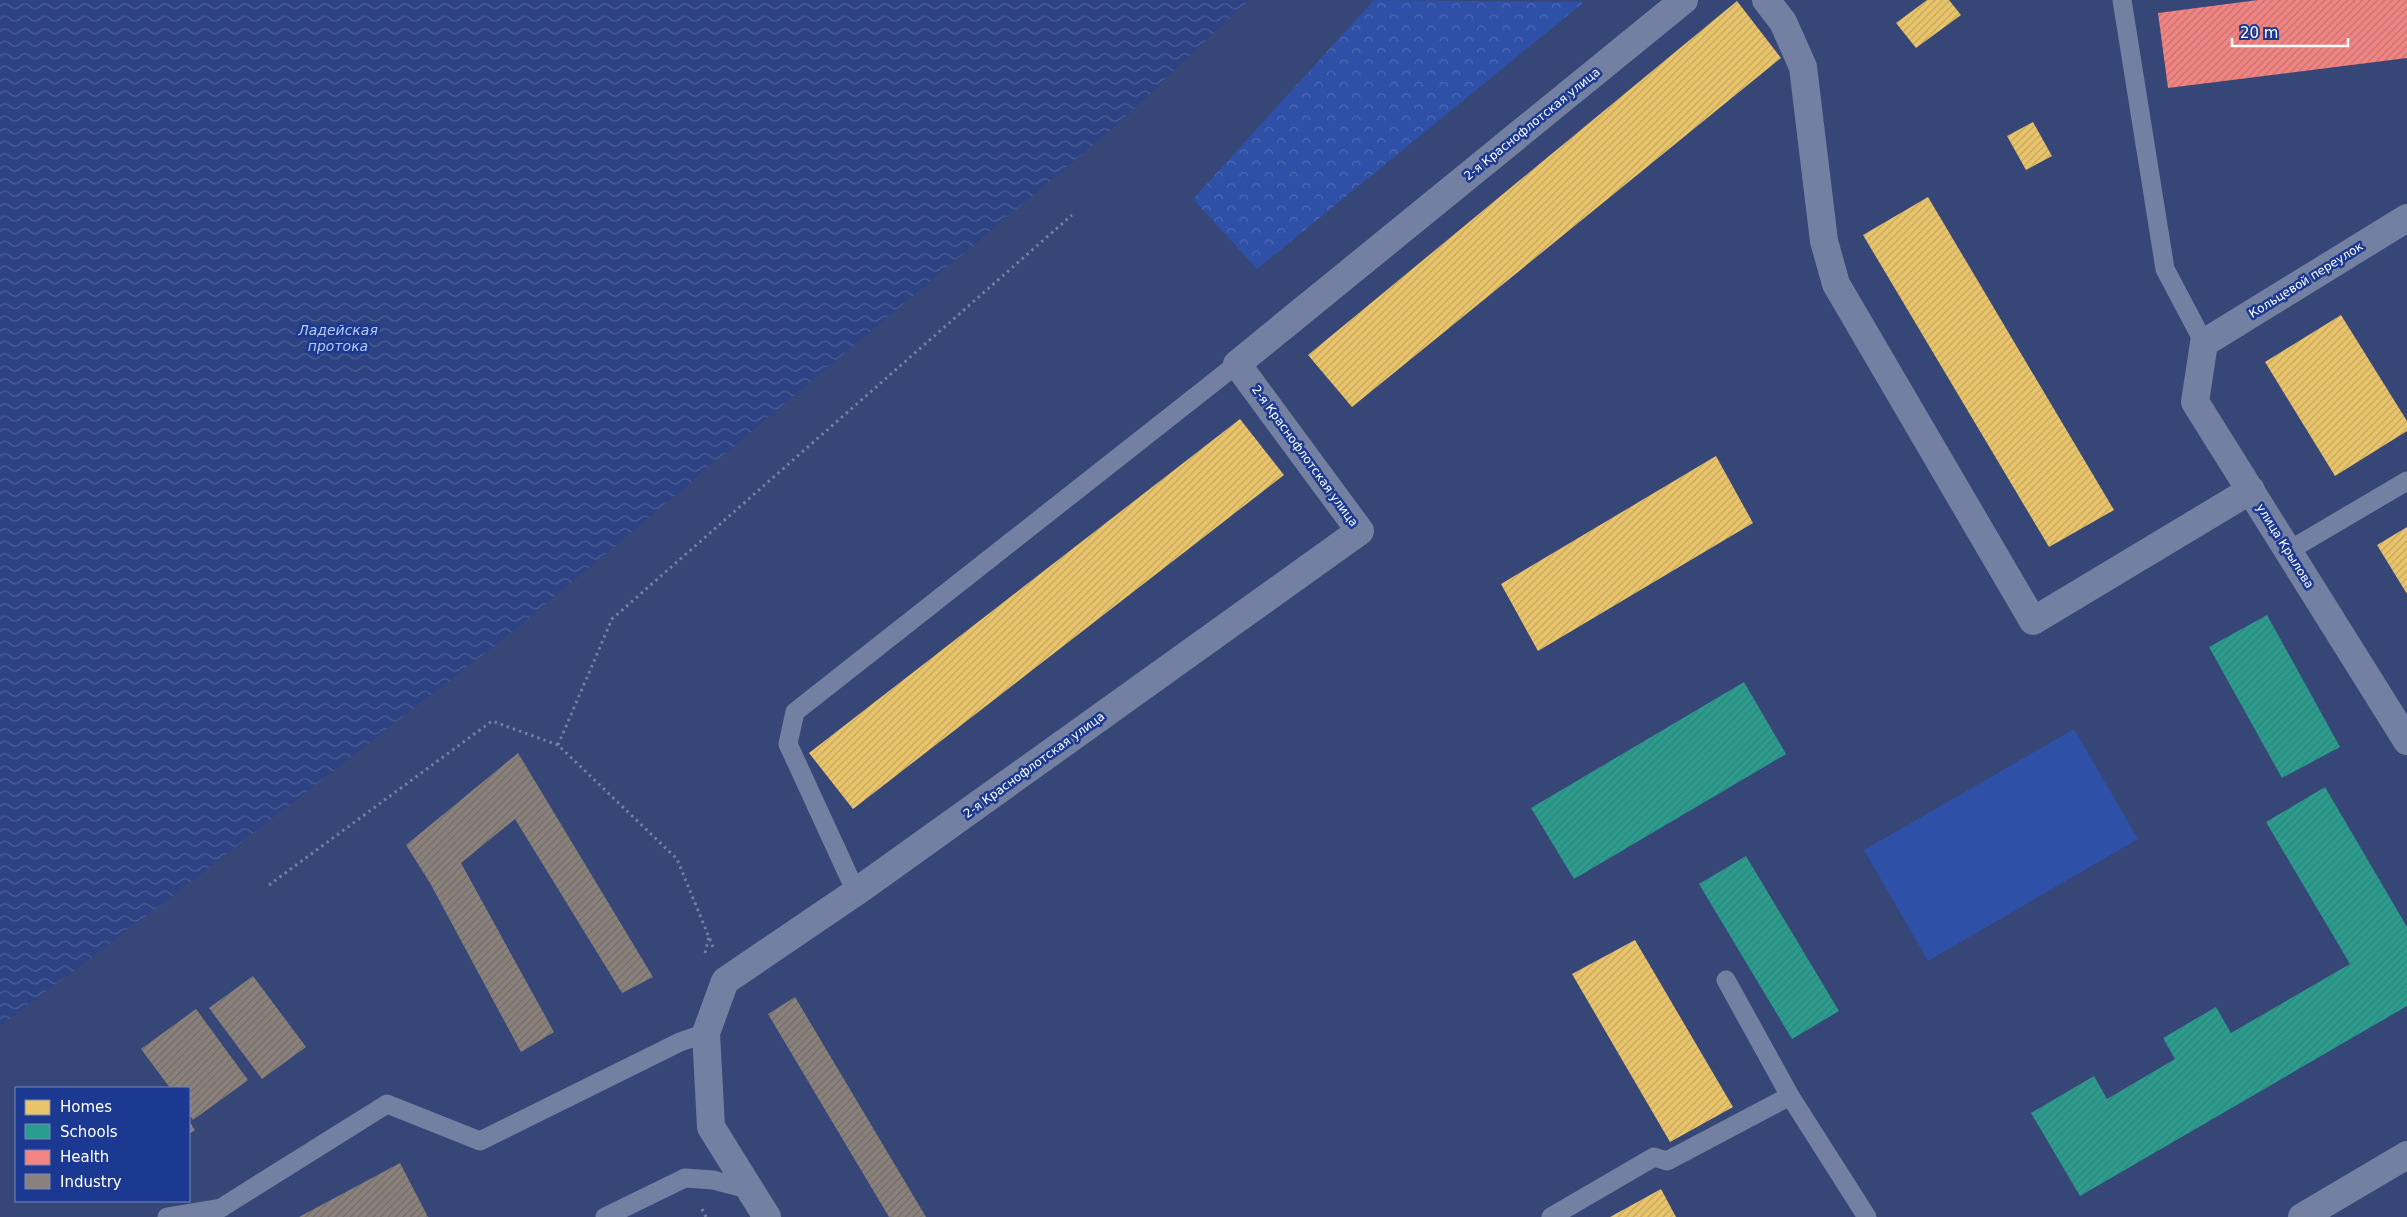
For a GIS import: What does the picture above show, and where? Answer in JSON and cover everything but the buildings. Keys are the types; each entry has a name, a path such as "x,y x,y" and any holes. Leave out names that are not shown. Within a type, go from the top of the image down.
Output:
{"street":[{"name":"2-я Краснофлотская улица","path":"726,981 856,892 1360,532 1237,364 1684,0"},
{"path":"1766,0 1783,22 1803,67 1824,241 1836,284 2033,621 2250,490"},
{"name":"Кольцевой переулок","path":"2204,343 2407,218"},
{"name":"улица Крылова","path":"2204,343 2194,402 2407,742"},
{"path":"726,981 706,1033 711,1127 752,1190 767,1217"},
{"path":"2302,1217 2407,1155"}],"lane":[{"path":"2122,0 2165,270 2204,343"},
{"path":"856,892 788,744 795,712 1237,364"},
{"path":"2288,551 2407,480"},
{"path":"1726,980 1790,1096 1867,1217"},
{"path":"167,1217 221,1208 387,1104 480,1141 680,1042 706,1033"},
{"path":"1551,1217 1654,1157 1667,1161 1790,1096"},
{"path":"605,1217 685,1178 713,1180 752,1190"}],"path":[{"path":"558,745 612,619 1072,215"},
{"path":"269,885 492,721 558,745 677,859 710,936 726,981"}],"green space":[{"path":"1374,0 1584,2 1257,269 1193,199"},
{"path":"2074,729 2138,839 1928,961 1864,850"}],"water":[{"name":"Ладейская протока","path":"0,0 1249,0 1118,124 517,628 144,918 0,1026"}]}
